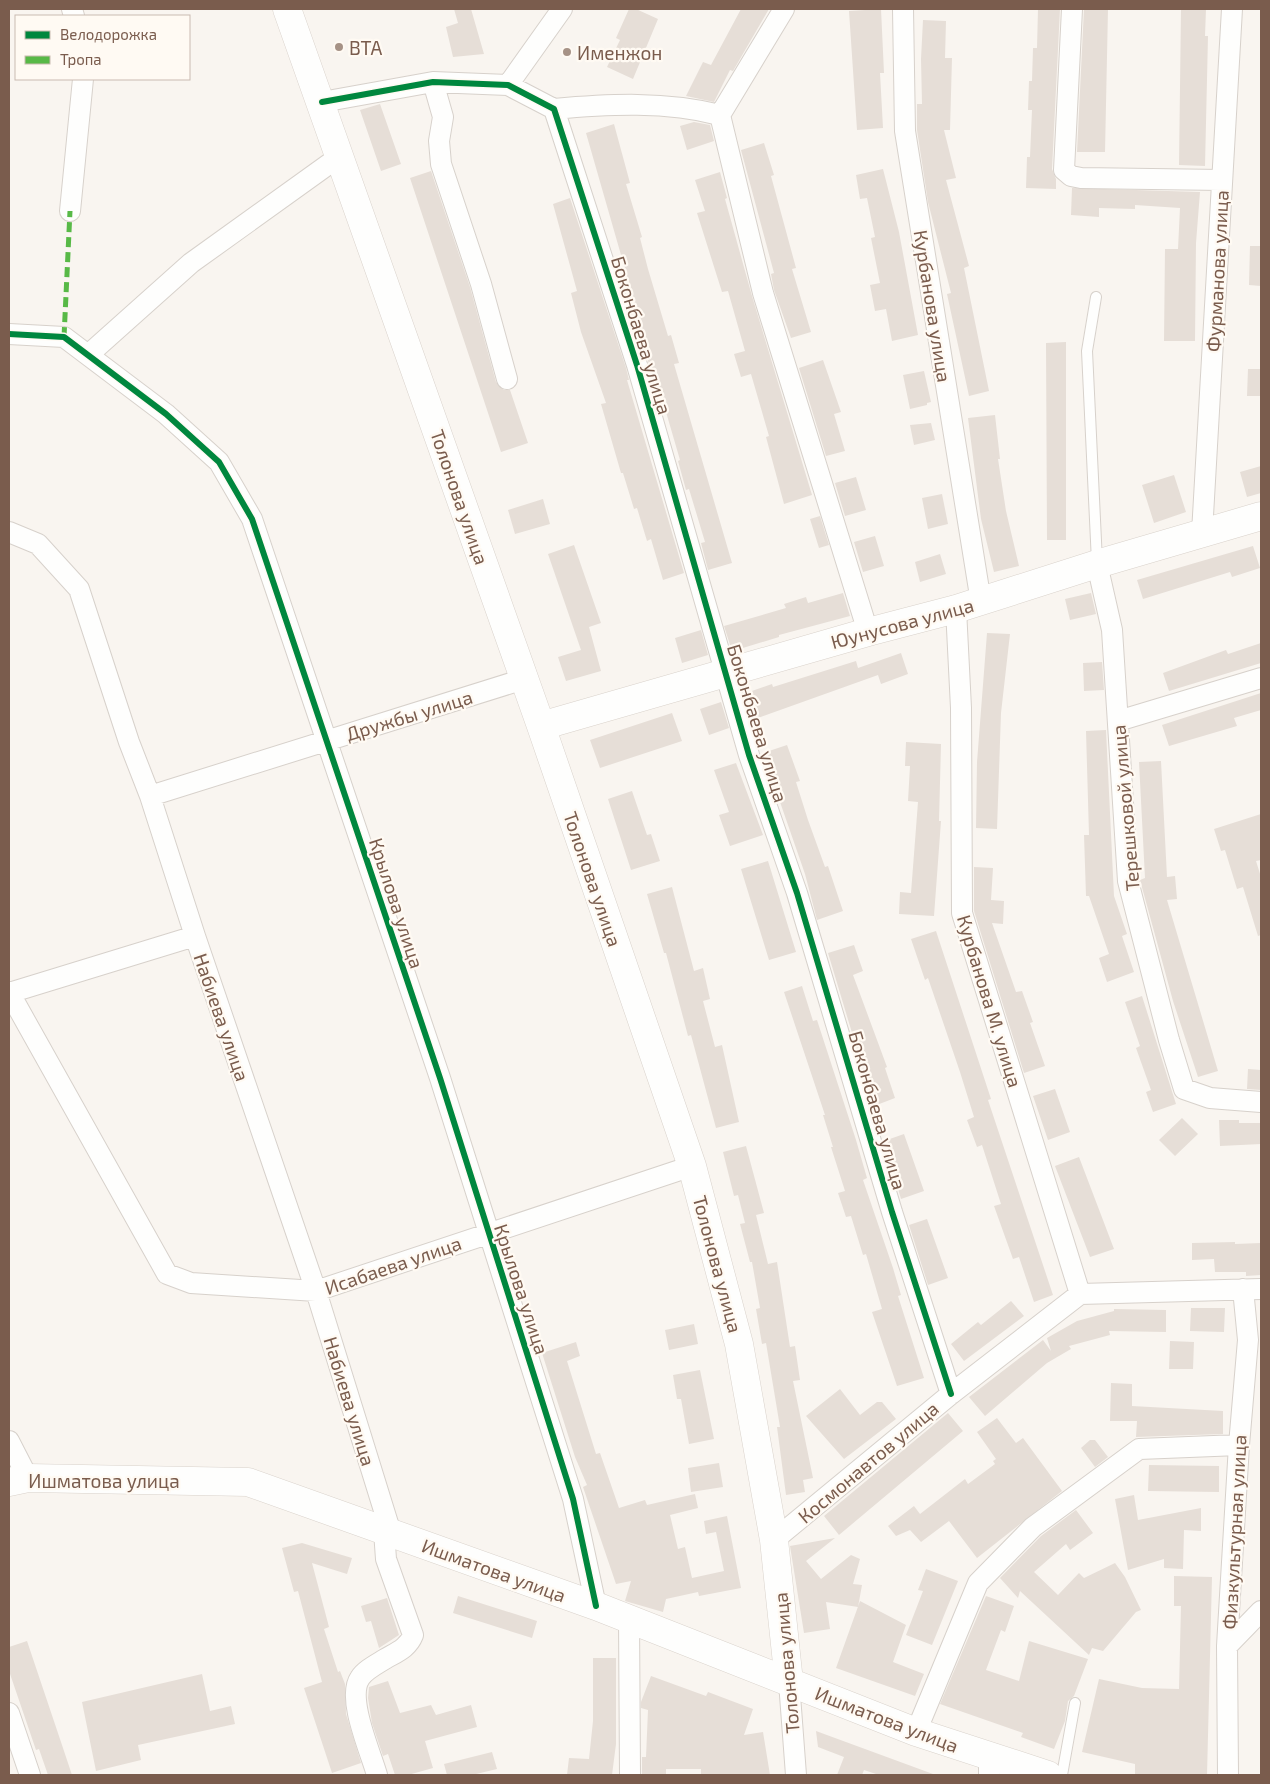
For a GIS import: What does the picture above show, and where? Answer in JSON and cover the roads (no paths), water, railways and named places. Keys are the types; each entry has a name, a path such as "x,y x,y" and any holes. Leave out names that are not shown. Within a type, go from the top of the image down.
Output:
{"main road":[{"name":"Толонова улица","path":"287,9 322,102 541,726 692,1166 739,1344 774,1540 789,1682"},
{"name":"Юунусова улица","path":"541,726 969,605 1097,564 1261,516"},
{"name":"Ишматова улица","path":"18,1480 248,1482 629,1618 916,1732 989,1766 1048,1775"}],"street":[{"path":"508,84 562,9"},
{"path":"784,9 720,115 763,293 868,632"},
{"name":"Курбанова улица","path":"903,9 905,131 969,605"},
{"path":"1072,9 1064,170 1071,176 1081,178 1222,180"},
{"name":"Фурманова улица","path":"1202,533 1232,9"},
{"path":"70,211 83,80"},
{"path":"322,102 433,82 508,84 554,110 601,105 672,106 720,115"},
{"path":"433,82 443,117 440,141 441,164 481,284 508,379"},
{"name":"Боконбаева улица","path":"554,110 637,364 749,755 797,893 892,1212 951,1394"},
{"path":"88,354 191,263 340,156"},
{"name":"Крылова улица","path":"9,334 64,337 88,354 166,414 219,462 252,520 328,741 489,1232 573,1499 596,1606"},
{"name":"Набиева улица","path":"9,532 38,544 79,589 129,742 150,796 195,936 316,1291 388,1532 386,1559 413,1635 410,1645 375,1666 360,1678 356,1695 359,1717 377,1775"},
{"name":"Терешковой улица","path":"1097,564 1112,630 1128,881 1169,1040 1184,1089 1210,1098 1261,1102"},
{"name":"Курбанова М. улица","path":"969,605 961,708 962,913 1080,1294"},
{"path":"1118,721 1261,678"},
{"name":"Дружбы улица","path":"150,796 524,679"},
{"path":"9,993 195,936"},
{"name":"Исабаева улица","path":"9,993 167,1274 190,1283 316,1291 692,1166"},
{"path":"1080,1294 1252,1289"},
{"name":"Физкультурная улица","path":"1228,1775 1228,1646 1239,1444 1252,1289"},
{"name":"Космонавтов улица","path":"774,1540 951,1394 1080,1294"},
{"path":"9,1441 18,1480"},
{"path":"916,1732 978,1583 1033,1527 1139,1449 1239,1444"},
{"path":"1228,1646 1261,1611"},
{"path":"629,1618 630,1775"},
{"name":"Толонова улица","path":"789,1682 796,1775"},
{"path":"9,1713 30,1775"}],"lane":[{"path":"1096,297 1087,350 1097,564"},
{"path":"1062,1775 1075,1703"}],"place":[{"name":"BTA","path":"339,47"},
{"name":"Именжон","path":"567,52"}]}
